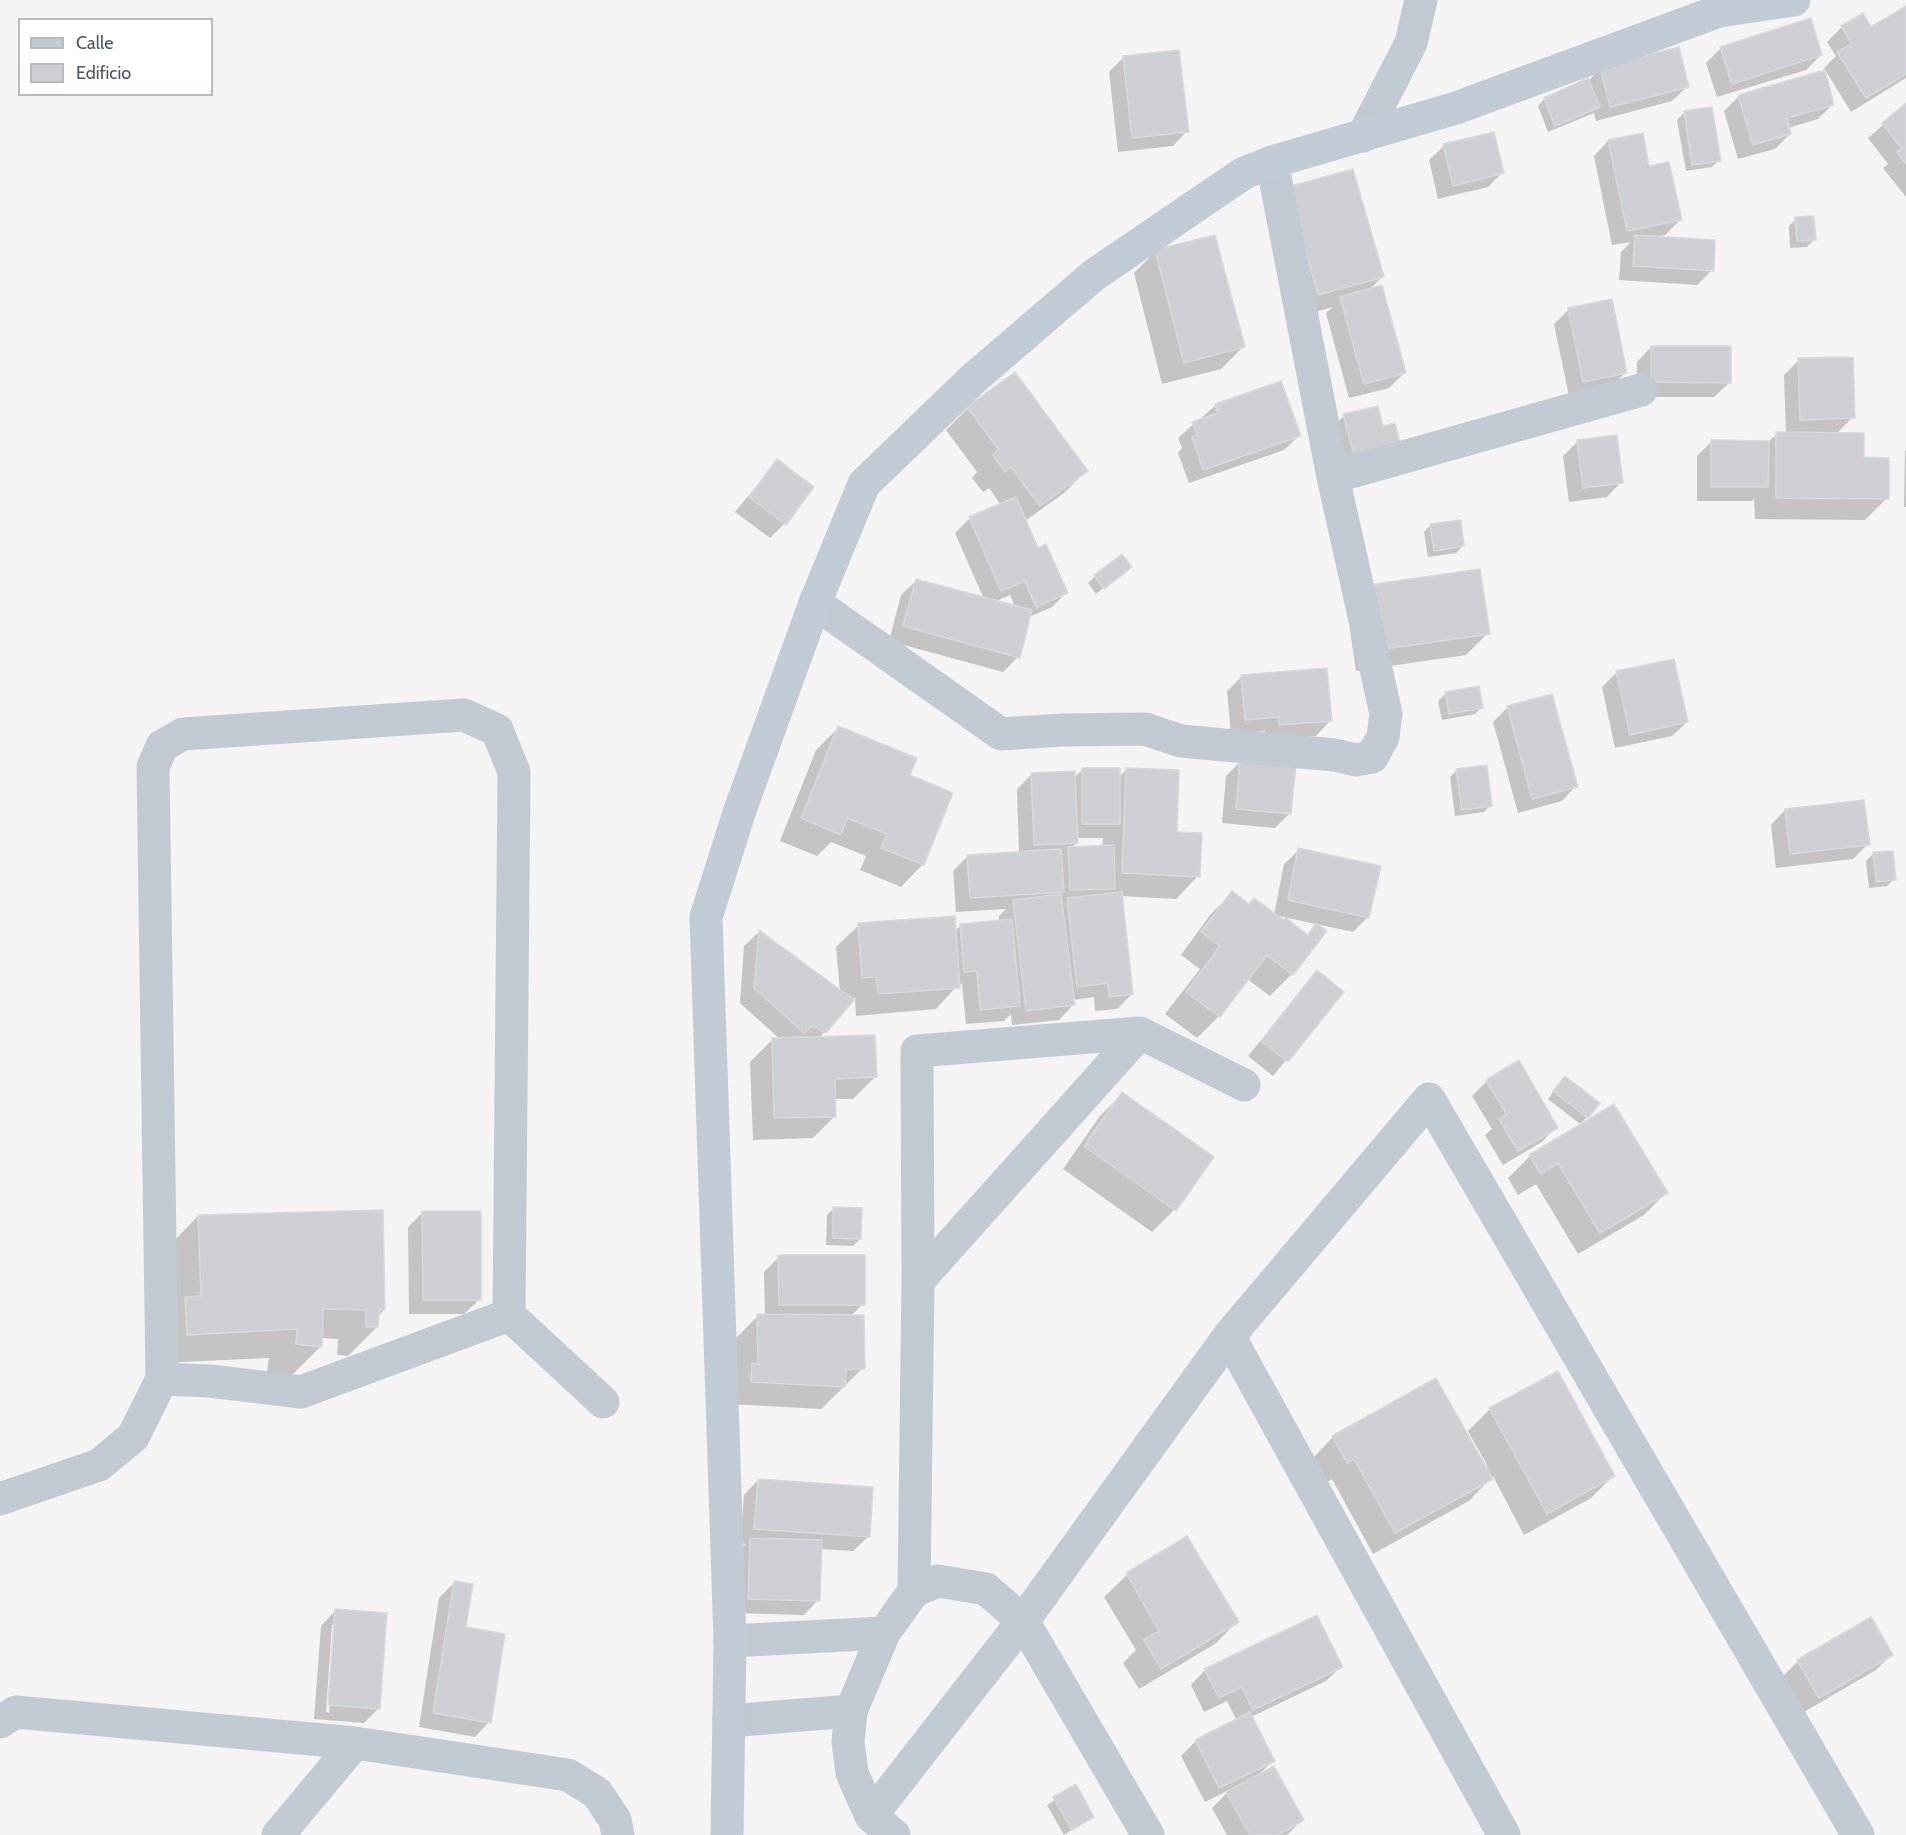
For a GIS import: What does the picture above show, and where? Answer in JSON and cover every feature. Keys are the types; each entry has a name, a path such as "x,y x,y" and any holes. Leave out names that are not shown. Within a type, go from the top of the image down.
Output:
{"street":[{"path":"1363,136 1411,43 1421,0"},
{"path":"727,1835 730,1641 706,917 740,810 814,603 864,484 973,379 1094,275 1244,173 1272,162 1456,108 1719,11 1794,0"},
{"path":"814,603 1001,734 1062,730 1145,729 1181,741 1335,755 1356,760 1372,757 1383,737 1386,714 1333,477 1272,162"},
{"path":"1333,477 1641,390"},
{"path":"0,1499 99,1465 133,1437 162,1379 153,766 162,746 183,734 464,715 497,730 514,772 509,1315 603,1402"},
{"path":"914,1591 918,1281 917,1051 1140,1033 1244,1085"},
{"path":"918,1281 1140,1033"},
{"path":"1148,1835 1023,1621 987,1589 938,1581 914,1591 884,1633 851,1711 848,1742 852,1773 883,1826 1023,1621 1230,1336 1429,1099 1858,1835"},
{"path":"162,1379 210,1381 301,1392 509,1315"},
{"path":"1230,1336 1504,1835"},
{"path":"730,1641 884,1633"},
{"path":"729,1721 851,1711"},
{"path":"0,1722 16,1712 355,1743 568,1774 597,1793 615,1821 618,1835"},
{"path":"278,1835 355,1743"}],"building":[{"path":"1906,6 1906,74 1866,98 1837,52 1852,44 1841,26 1863,13 1871,27"},
{"path":"1811,18 1822,55 1732,84 1720,47"},
{"path":"1679,47 1689,87 1610,107 1600,67"},
{"path":"1179,50 1189,132 1132,138 1123,56"},
{"path":"1825,70 1834,105 1787,118 1791,134 1753,145 1738,95"},
{"path":"1588,78 1600,107 1555,126 1544,98"},
{"path":"1906,103 1906,164 1897,152 1902,149 1882,123"},
{"path":"1712,107 1721,161 1692,165 1684,111"},
{"path":"1494,132 1504,173 1453,186 1443,144"},
{"path":"1643,133 1649,166 1669,162 1682,220 1627,231 1608,140"},
{"path":"1353,169 1384,277 1318,295 1288,187"},
{"path":"1814,216 1816,240 1797,241 1795,217"},
{"path":"1215,235 1245,347 1184,363 1155,250"},
{"path":"1635,235 1715,240 1714,271 1633,266"},
{"path":"1382,285 1406,373 1364,384 1340,297"},
{"path":"1612,299 1627,373 1583,382 1568,308"},
{"path":"1651,346 1731,346 1731,383 1651,382"},
{"path":"1853,357 1855,418 1800,420 1798,358"},
{"path":"1015,372 1088,471 1040,506 1011,467 1005,472 993,455 999,450 967,407"},
{"path":"1281,381 1301,436 1203,470 1192,437 1197,435 1192,422 1218,413 1215,404"},
{"path":"1378,406 1383,426 1395,423 1400,443 1354,455 1343,414"},
{"path":"1776,432 1864,433 1864,457 1889,458 1889,499 1776,498"},
{"path":"1617,435 1623,483 1583,488 1577,440"},
{"path":"1711,440 1769,441 1768,487 1711,487"},
{"path":"777,459 814,487 786,525 749,497"},
{"path":"1016,497 1038,548 1046,544 1068,593 1036,607 1025,581 1001,591 969,517"},
{"path":"1461,520 1464,546 1434,551 1430,524"},
{"path":"1122,554 1132,567 1104,589 1094,575"},
{"path":"1480,569 1490,634 1378,650 1368,585"},
{"path":"916,579 1032,610 1020,658 903,626"},
{"path":"1674,659 1688,722 1630,735 1616,671"},
{"path":"1327,668 1332,721 1279,725 1279,717 1245,720 1241,675"},
{"path":"1479,686 1483,708 1449,714 1445,692"},
{"path":"1552,694 1578,787 1532,799 1507,706"},
{"path":"838,726 917,758 910,775 953,793 924,865 881,848 887,834 847,818 841,835 801,818"},
{"path":"1240,759 1296,765 1291,814 1236,809"},
{"path":"1487,765 1492,806 1462,810 1456,769"},
{"path":"1082,768 1120,768 1120,824 1082,824"},
{"path":"1126,768 1179,770 1177,832 1202,833 1200,877 1122,873"},
{"path":"1075,771 1078,843 1034,845 1031,773"},
{"path":"1864,800 1870,845 1790,854 1785,809"},
{"path":"1114,845 1115,889 1070,890 1068,847"},
{"path":"1298,848 1381,866 1369,918 1288,900"},
{"path":"1061,849 1064,892 970,898 967,855"},
{"path":"1893,851 1896,880 1876,882 1873,852"},
{"path":"1232,891 1249,904 1254,898 1308,935 1316,923 1327,931 1293,975 1267,955 1220,1017 1186,992 1220,946 1201,932"},
{"path":"1122,892 1133,994 1109,997 1108,983 1077,987 1067,898"},
{"path":"1061,894 1075,1005 1026,1011 1013,900"},
{"path":"955,916 960,988 878,994 876,977 862,978 858,923"},
{"path":"1012,919 1020,1006 980,1010 977,971 964,972 960,924"},
{"path":"759,930 854,1000 826,1033 812,1026 804,1033 754,988"},
{"path":"1317,970 1344,992 1288,1062 1261,1041"},
{"path":"875,1035 877,1077 835,1079 836,1117 774,1118 772,1038"},
{"path":"1519,1060 1558,1128 1518,1151 1499,1119 1507,1115 1486,1080"},
{"path":"1565,1076 1600,1103 1588,1118 1553,1091"},
{"path":"1122,1092 1214,1157 1176,1211 1084,1146"},
{"path":"1614,1104 1668,1193 1600,1233 1558,1163 1541,1174 1529,1155"},
{"path":"833,1207 862,1208 861,1239 833,1238"},
{"path":"383,1210 385,1310 379,1310 378,1327 366,1327 366,1310 323,1309 322,1347 296,1344 297,1329 187,1335 185,1297 201,1296 198,1215"},
{"path":"422,1211 481,1211 481,1300 423,1300"},
{"path":"778,1255 865,1255 865,1305 779,1305"},
{"path":"757,1314 864,1315 865,1369 846,1369 845,1387 751,1382 752,1363 758,1364"},
{"path":"1558,1371 1615,1476 1547,1514 1489,1408"},
{"path":"1436,1378 1493,1479 1395,1533 1354,1459 1347,1463 1332,1436"},
{"path":"758,1479 873,1487 870,1537 754,1529"},
{"path":"1187,1536 1239,1622 1161,1669 1144,1640 1159,1631 1126,1573"},
{"path":"750,1538 822,1540 820,1601 748,1599"},
{"path":"454,1581 473,1584 466,1627 505,1634 491,1723 433,1713"},
{"path":"335,1609 387,1613 380,1709 328,1705"},
{"path":"1317,1615 1343,1667 1253,1710 1242,1687 1219,1698 1204,1669"},
{"path":"1871,1617 1893,1655 1819,1698 1797,1660"},
{"path":"1250,1712 1275,1761 1219,1788 1195,1740"},
{"path":"1274,1766 1304,1820 1278,1835 1250,1835 1226,1792"},
{"path":"1076,1784 1094,1817 1072,1830 1053,1797"}]}
